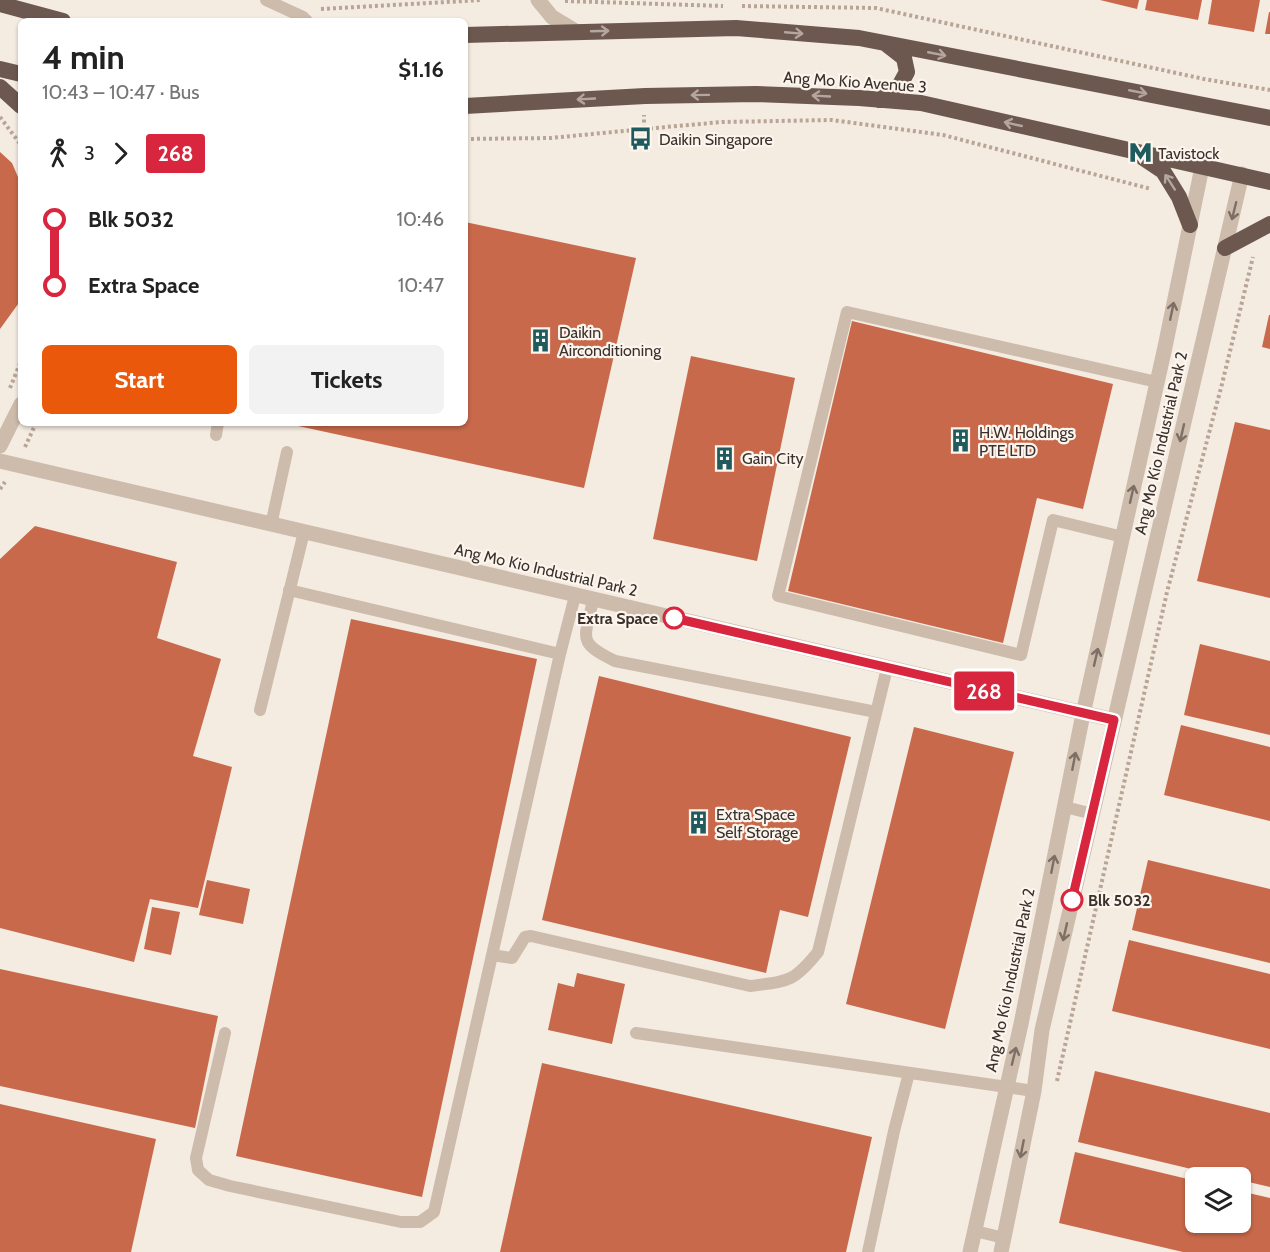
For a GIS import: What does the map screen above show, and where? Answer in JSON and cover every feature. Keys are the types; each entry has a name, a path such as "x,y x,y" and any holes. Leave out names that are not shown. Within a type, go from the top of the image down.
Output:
{"highway":[{"path":"0,4 52,18"},
{"path":"468,35 736,28 859,38 1270,118"},
{"path":"879,100 897,90 907,72 904,58 886,44"},
{"path":"0,69 18,73"},
{"path":"0,87 18,103"},
{"name":"Ang Mo Kio Avenue 3","path":"468,106 645,96 766,94 921,103 1270,182"},
{"path":"1134,152 1163,171 1179,197 1190,225"},
{"path":"1225,248 1270,224"}],"street":[{"path":"538,0 552,17 577,32"},
{"name":"Ang Mo Kio Industrial Park 2","path":"970,1252 1021,1024 1083,714 1202,167"},
{"name":"Ang Mo Kio Industrial Park 2","path":"1002,1245 1034,1091 1042,1030 1242,174"},
{"path":"0,446 18,410"},
{"name":"Ang Mo Kio Industrial Park 2","path":"0,461 1114,720"}],"lane":[{"path":"266,0 304,18"},
{"path":"1123,537 1053,520 1021,655 778,596 847,312 1157,382"},
{"path":"271,525 287,452"},
{"path":"260,710 304,532"},
{"path":"290,590 560,654"},
{"path":"225,1033 196,1158 198,1170 209,1179 230,1186 401,1222 420,1222 434,1212 575,596"},
{"path":"593,600 586,636 587,643 594,651 615,661 876,712"},
{"path":"492,955 512,958 525,937 531,936 750,986 785,982 803,971 818,952 887,668"},
{"path":"1065,807 1093,814"},
{"path":"1021,1024 1042,1030"},
{"path":"636,1033 1034,1091"},
{"path":"868,1252 909,1073"},
{"path":"975,1232 1002,1245"}],"path":[{"path":"318,9 482,0"},
{"path":"538,0 724,6"},
{"path":"735,6 876,8 1204,79 1270,90"},
{"path":"644,129 645,96"},
{"path":"0,117 18,141"},
{"path":"468,139 551,138 722,122 832,120 943,135 1159,192"},
{"path":"1055,1093 1167,592 1222,384 1254,251"}],"building":[{"path":"1100,0 1139,0 1137,9"},
{"path":"1147,0 1202,0 1198,20 1145,10"},
{"path":"1212,0 1260,0 1254,32 1208,24"},
{"path":"1269,12 1270,34 1265,34"},
{"path":"0,152 12,163 18,177 18,304 0,329"},
{"name":"Daikin Airconditioning","path":"468,223 636,258 584,488 298,426 468,426"},
{"path":"1270,315 1270,349 1262,347"},
{"name":"H.W. Holdings PTE LTD","path":"852,321 1113,384 1083,509 1037,498 1003,643 788,591"},
{"name":"Gain City","path":"691,356 795,378 757,561 653,539"},
{"path":"1235,422 1270,430 1270,598 1197,581"},
{"path":"35,526 177,562 157,638 221,659 193,756 232,767 198,908 150,899 134,962 0,928 0,559"},
{"path":"351,619 537,659 422,1197 236,1156"},
{"path":"1200,644 1270,661 1270,735 1184,715"},
{"name":"Extra Space Self Storage","path":"599,676 851,737 808,917 780,910 766,973 542,920"},
{"path":"1181,725 1270,747 1270,821 1164,795"},
{"path":"914,727 1014,752 945,1029 846,1004"},
{"path":"1148,860 1270,889 1270,963 1132,930"},
{"path":"207,880 250,889 243,924 199,915"},
{"path":"152,907 180,912 171,955 144,949"},
{"path":"1129,940 1270,974 1270,1049 1112,1011"},
{"path":"0,969 218,1016 195,1128 0,1086"},
{"path":"577,973 625,984 612,1044 548,1030 558,983 574,987"},
{"path":"542,1063 872,1137 846,1252 500,1252"},
{"path":"1095,1071 1270,1113 1270,1187 1251,1183 1251,1167 1185,1168 1078,1142"},
{"path":"0,1104 156,1139 131,1252 0,1252"},
{"path":"1075,1152 1185,1178 1185,1233 1251,1233 1251,1194 1270,1198 1270,1252 1183,1252 1059,1223"}],"bus line":[{"name":"268","path":"674,618 1114,720 1072,900"}],"place":[{"name":"Daikin Singapore","path":"641,139"},
{"name":"Tavistock","path":"1140,153"},
{"name":"Daikin Airconditioning","path":"541,341"},
{"name":"H.W. Holdings PTE LTD","path":"961,441"},
{"name":"Gain City","path":"724,458"},
{"name":"Extra Space","path":"674,618"},
{"name":"Extra Space Self Storage","path":"698,823"},
{"name":"Blk 5032","path":"1072,900"}]}
